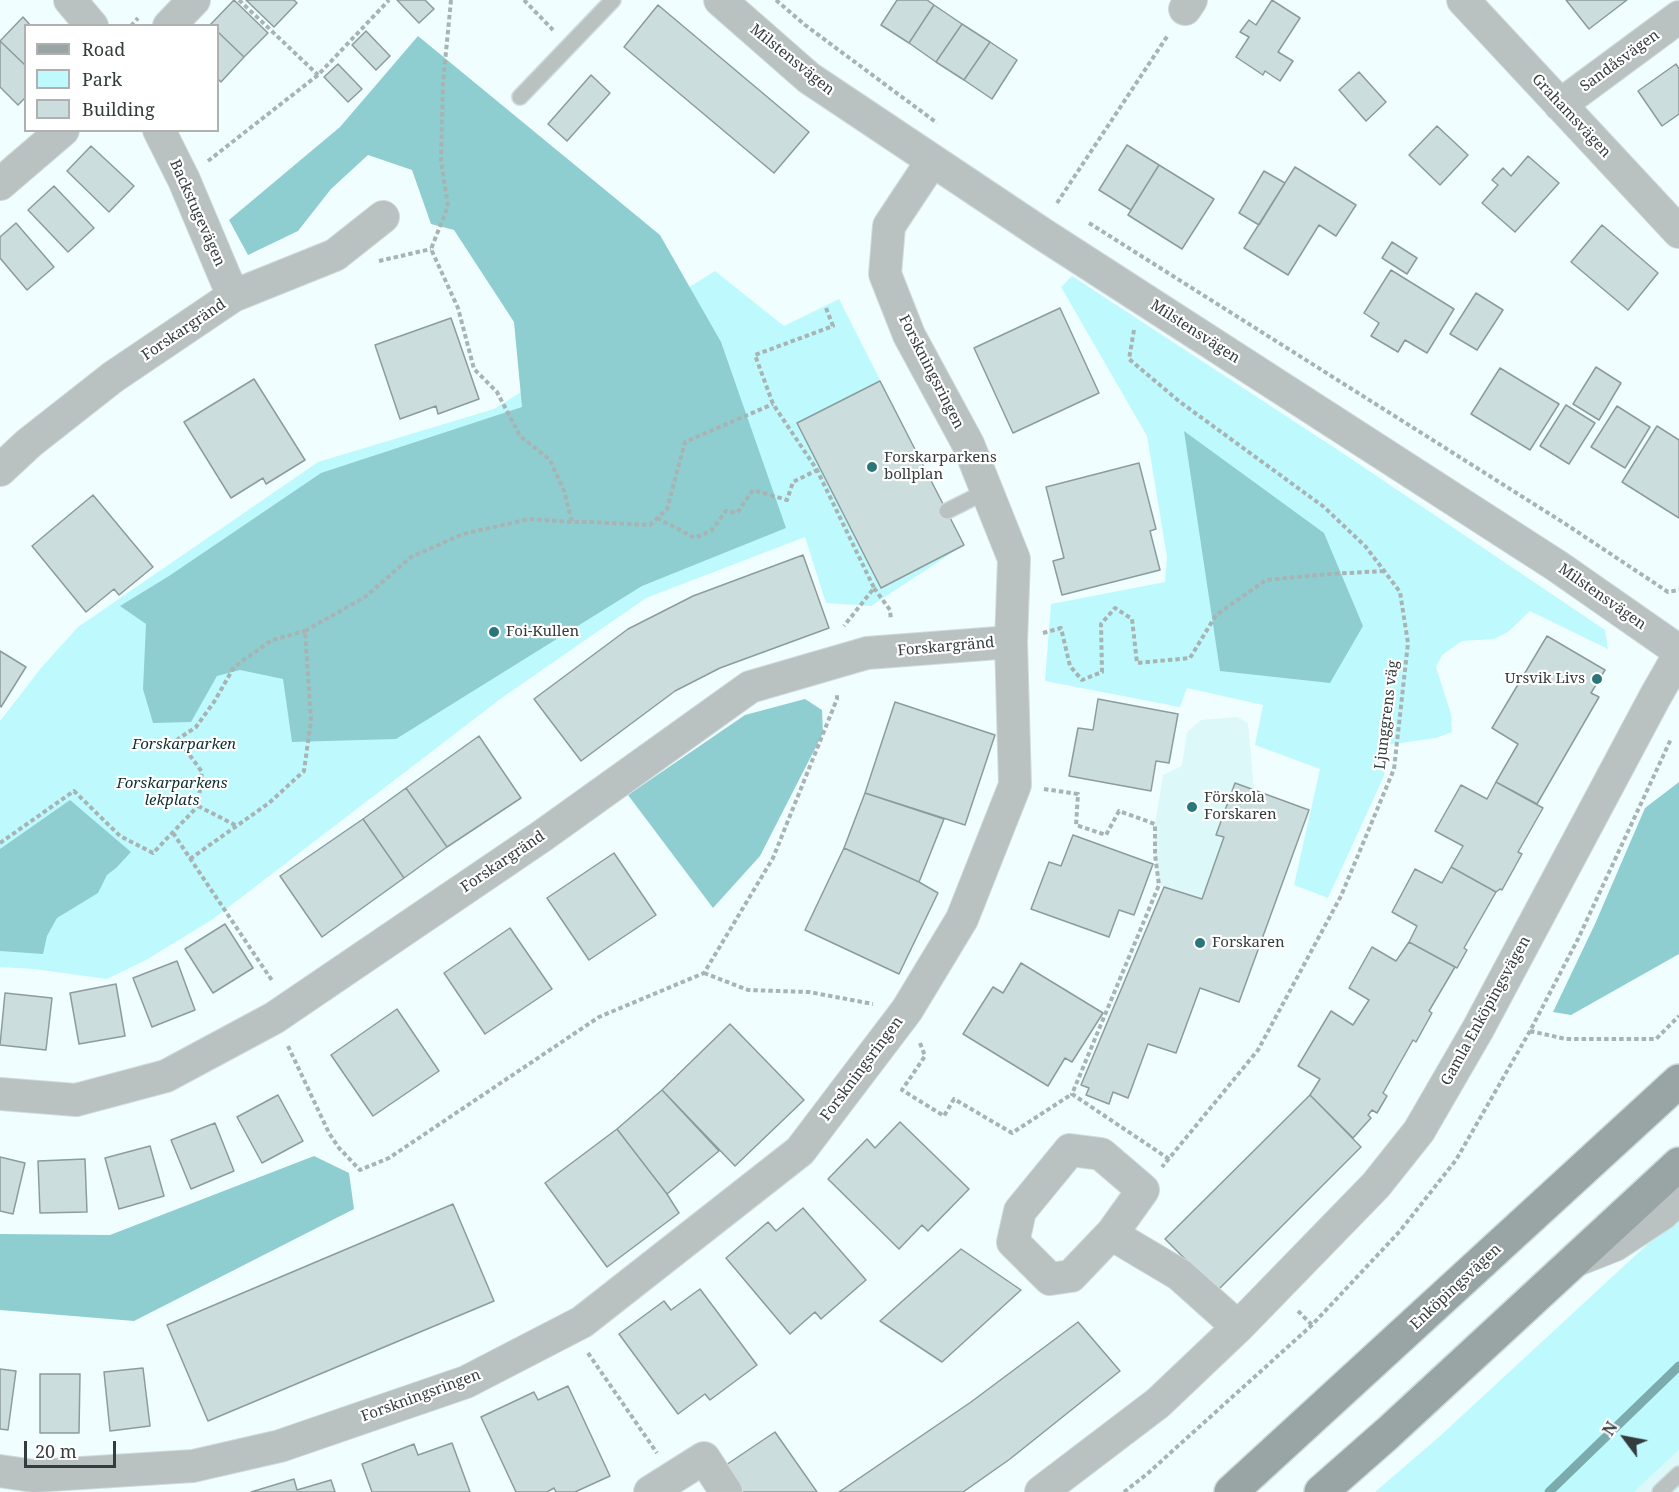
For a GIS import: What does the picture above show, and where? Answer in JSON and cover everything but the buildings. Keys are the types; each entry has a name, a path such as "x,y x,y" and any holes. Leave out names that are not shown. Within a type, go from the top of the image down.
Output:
{"main road":[{"name":"Enköpingsvägen","path":"1232,1492 1679,1081"},
{"path":"1321,1492 1389,1433 1679,1164"}],"street":[{"path":"70,0 90,24"},
{"path":"172,24 194,0"},
{"name":"Milstensvägen","path":"720,0 809,78 1041,233 1557,566 1679,653"},
{"name":"Grahamsvägen","path":"1463,0 1679,232"},
{"name":"Sandåsvägen","path":"1560,105 1679,17"},
{"path":"0,184 61,132"},
{"name":"Backstugevägen","path":"160,132 184,180 233,296"},
{"name":"Forskningsringen","path":"0,1471 34,1476 196,1479 280,1446 466,1382 582,1322 800,1151 907,1010 962,919 1016,785 1011,642 1014,559 968,444 909,334 885,274 889,226 932,161"},
{"name":"Forskargränd","path":"0,470 29,443 113,377 233,296 335,255 383,217"},
{"name":"Forskargränd","path":"0,1094 76,1100 166,1076 282,1013 542,836 750,687 867,653 1011,642"},
{"name":"Gamla Enköpingsvägen","path":"1041,1492 1158,1403 1238,1328 1376,1185 1419,1131 1478,1029 1679,653"},
{"path":"1070,1150 1101,1154 1143,1191 1111,1234 1071,1276 1050,1279 1013,1242 1020,1211 1070,1150"},
{"path":"1574,1262 1615,1245 1662,1214 1679,1198"},
{"path":"1111,1234 1180,1275 1238,1328"},
{"path":"662,1485 704,1458 726,1492"}],"lane":[{"path":"520,97 613,0"},
{"path":"947,511 987,491"},
{"path":"1660,1492 1679,1474"}],"path":[{"path":"238,0 318,75"},
{"path":"184,180 318,75 389,0"},
{"path":"451,0 443,83 441,161 448,206 431,249 458,308 474,369 497,392 520,436 550,460 564,491 572,522"},
{"path":"524,0 569,46"},
{"path":"776,0 946,130"},
{"path":"1048,197 1057,203 1188,5"},
{"path":"1088,223 1564,523 1668,592 1679,590"},
{"name":"Ljunggrens väg","path":"1140,296 1130,359 1180,402 1324,507 1366,547 1400,592 1408,643 1394,769 1341,896 1258,1050 1143,1191"},
{"path":"826,308 833,326 755,355 773,404 818,470 874,588 890,610"},
{"path":"0,843 74,791 120,836 153,853 198,806 202,772 178,739 196,727 214,702 234,667 272,640 305,631 365,597 411,556 463,534 529,519 650,525 667,508 686,442 773,404"},
{"path":"657,518 695,538 711,531 726,511 737,513 753,490 787,500 793,482 818,470"},
{"path":"1011,642 1061,628 1070,666 1083,680 1102,672 1101,624 1115,608 1132,618 1137,663 1190,658 1216,615 1266,580 1384,571"},
{"path":"173,833 282,1013 309,1089 329,1133 339,1148 360,1170 389,1158 599,1017 704,974 773,858 837,699 826,648 874,588"},
{"path":"190,859 269,804 304,771 310,720 305,631"},
{"path":"925,1056 902,1090 944,1116 954,1099 1012,1133 1072,1094 1159,885 1155,855 1155,824 1119,811 1106,835 1076,825 1078,794 1016,785"},
{"path":"198,806 237,826"},
{"path":"704,974 748,990 809,992 907,1010"},
{"path":"1530,1031 1566,1039 1656,1039 1679,1016"},
{"path":"1072,1094 1169,1159"},
{"path":"570,1328 662,1485"}],"shaded area":[{"path":"418,36 660,235 721,342 786,528 642,586 396,739 292,742 283,679 240,670 217,676 191,722 153,723 143,689 146,624 120,606 169,576 321,473 522,407 514,322 454,230 431,224 412,170 368,155 331,189 298,231 248,255 229,220 340,127"},
{"path":"1184,431 1324,533 1363,626 1330,683 1220,671"},
{"path":"805,699 822,710 823,733 760,856 713,908 628,795 745,715"},
{"name":"Förskola Forskaren","path":"1237,717 1248,723 1254,790 1235,783 1217,835 1224,837 1202,899 1159,885 1155,855 1155,824 1163,775 1182,766 1187,732 1201,720"},
{"path":"1679,782 1679,954 1571,1015 1553,1012 1595,924 1645,808"},
{"path":"70,800 131,852 107,875 98,893 57,918 47,936 43,954 0,951 0,849"},
{"path":"314,1156 349,1173 354,1209 134,1321 0,1310 0,1234 110,1235"},
{"path":"1679,1450 1679,1492 1634,1492"}],"green space":[{"name":"Forskarparken","path":"715,271 784,326 839,299 964,545 871,606 826,603 805,537 646,598 503,697 213,919 146,960 107,979 34,969 0,967 0,721 41,668 78,627 318,462 494,409"},
{"path":"1072,276 1344,454 1605,630 1608,649 1530,611 1508,632 1494,639 1462,641 1442,655 1436,667 1451,714 1452,732 1436,738 1386,745 1384,776 1328,898 1294,885 1320,769 1255,745 1263,705 1187,688 1180,707 1045,681 1051,604 1165,582 1167,557 1147,436 1061,287"},
{"path":"1679,1215 1679,1450 1634,1492 1375,1492 1440,1436"}],"waterway":[{"path":"1549,1492 1679,1366"}],"place":[{"name":"Forskarparkens bollplan","path":"872,467"},
{"name":"Foi-Kullen","path":"494,632"},
{"name":"Ursvik Livs","path":"1597,679"},
{"name":"Förskola Forskaren","path":"1192,807"},
{"name":"Forskaren","path":"1200,943"}],"park label":[{"name":"Forskarparkens lekplats","path":"172,792"}]}
